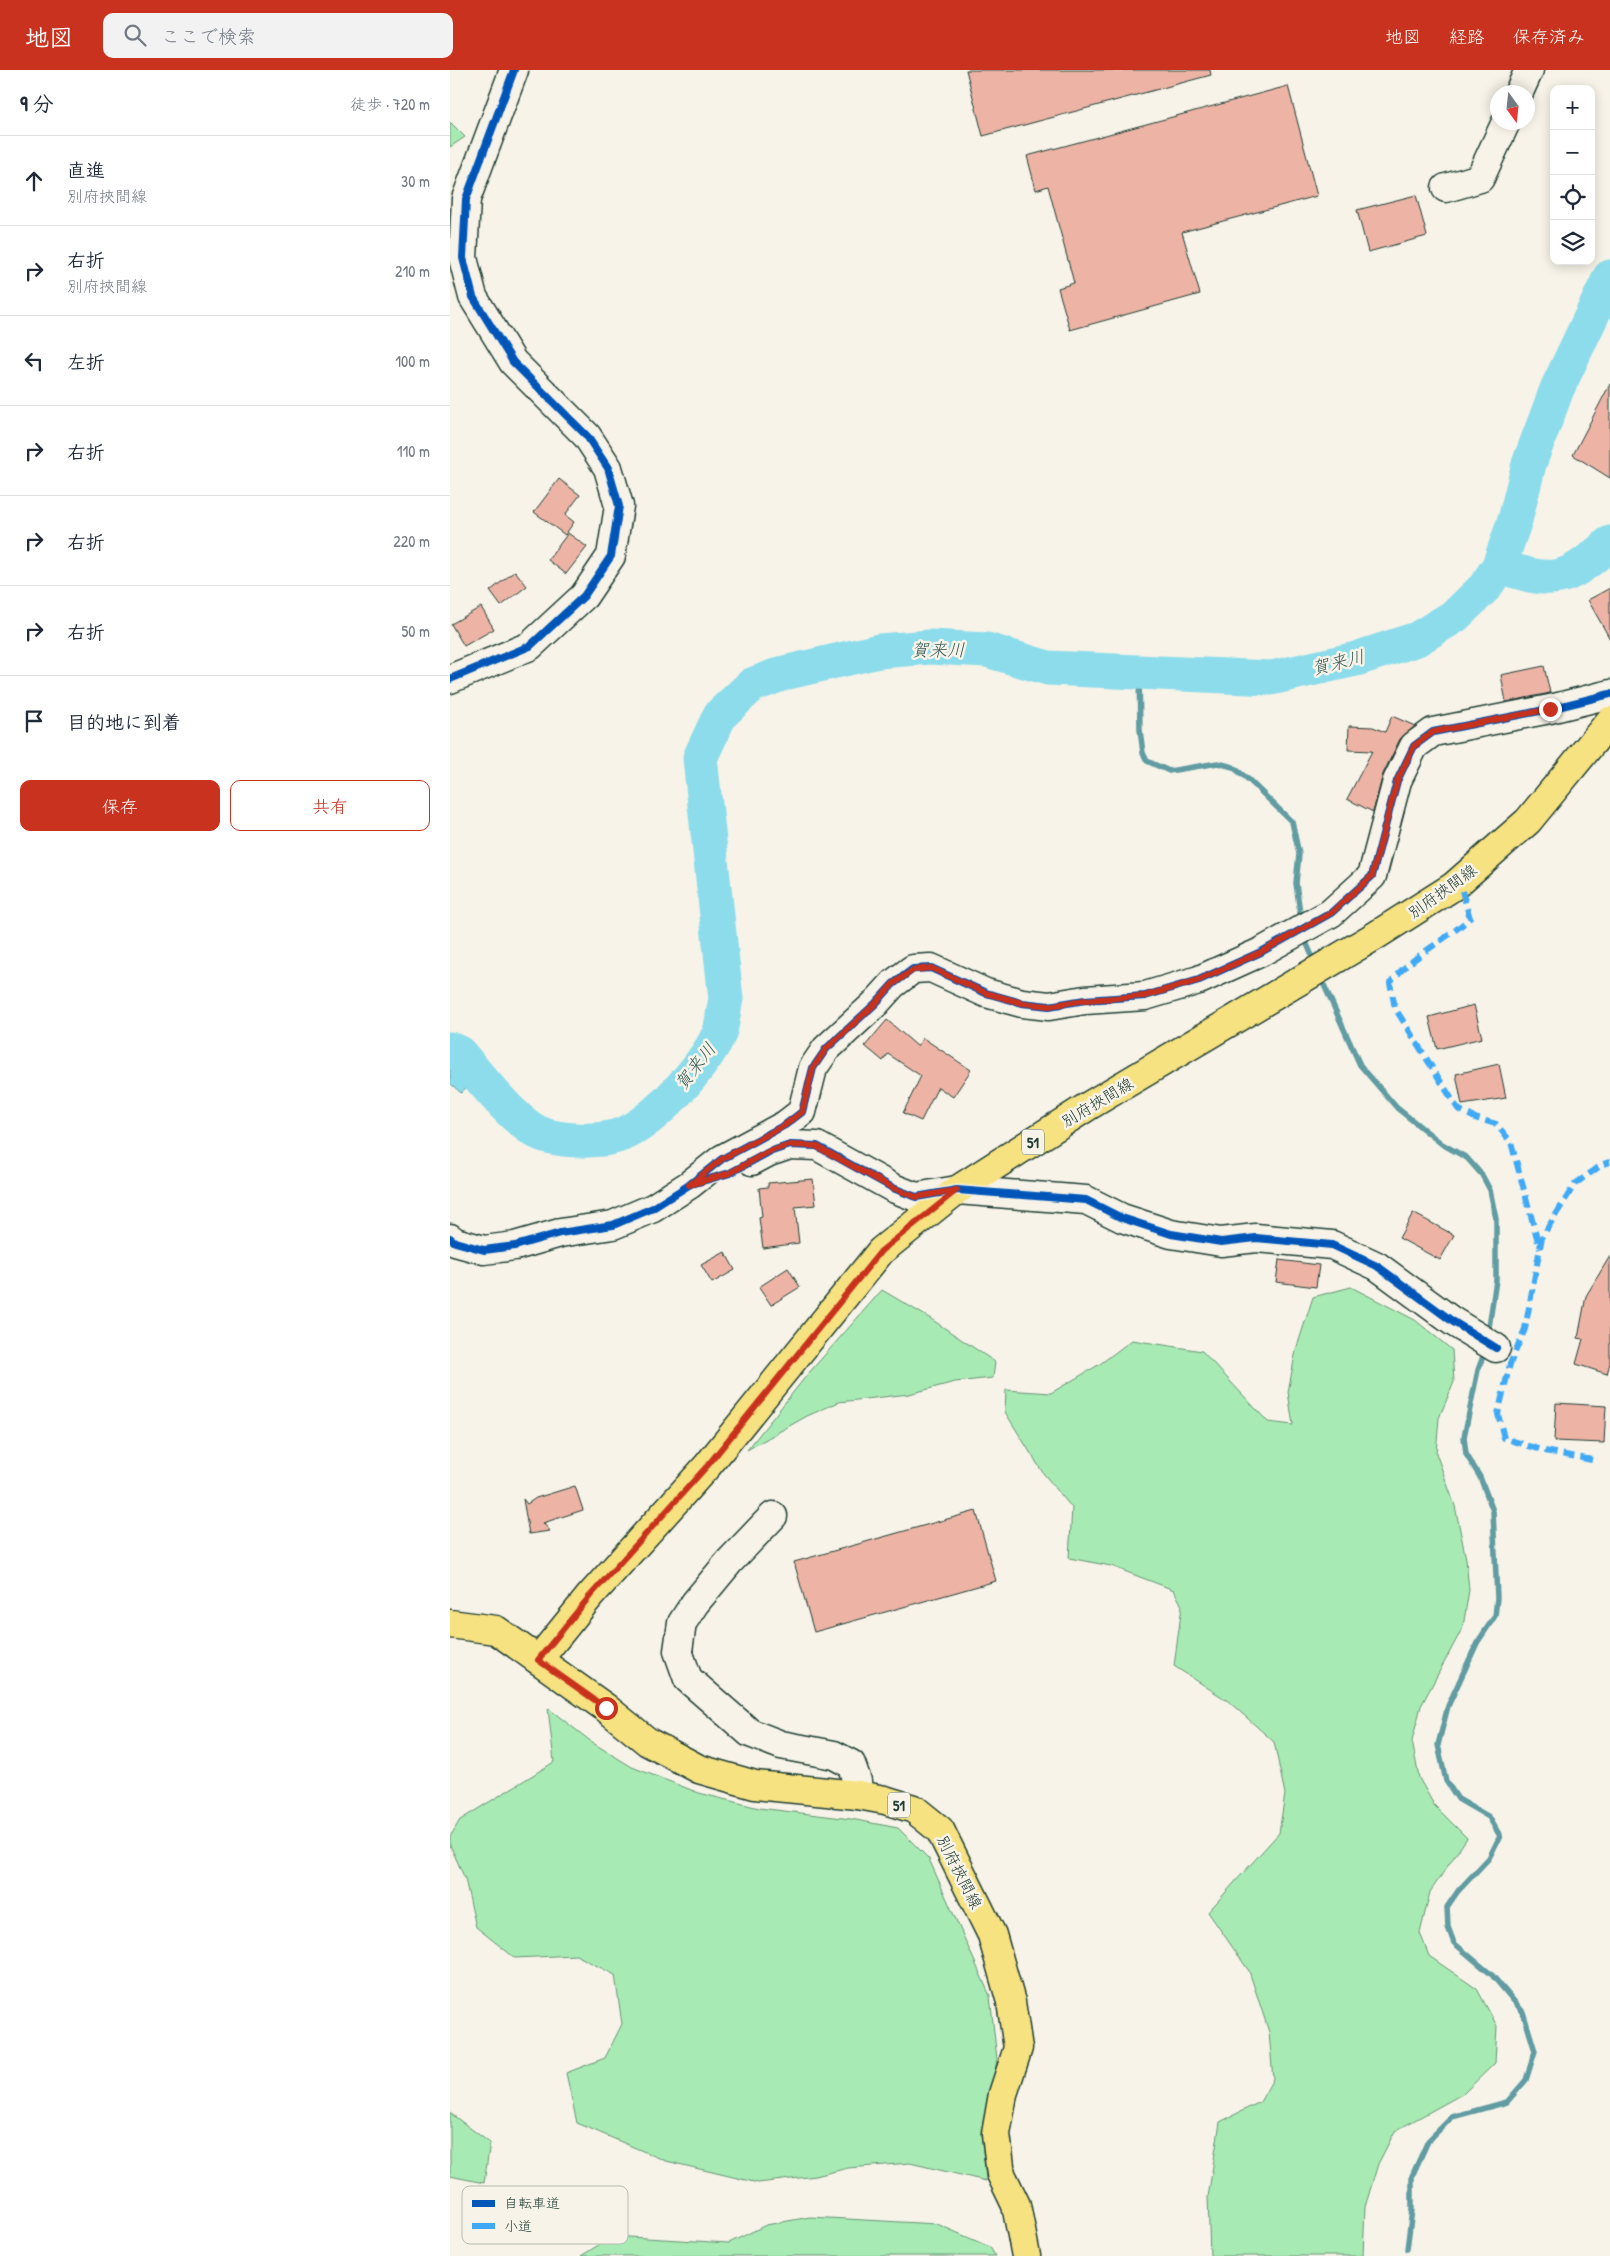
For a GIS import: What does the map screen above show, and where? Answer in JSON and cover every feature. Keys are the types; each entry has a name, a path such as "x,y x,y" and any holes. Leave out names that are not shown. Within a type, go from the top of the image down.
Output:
{"main road":[{"name":"別府挾間線","path":"538,1660 590,1596 708,1465 881,1251 957,1190 1090,1105 1376,936 1454,886 1528,821 1610,721"},
{"name":"別府挾間線","path":"450,1624 496,1630 606,1708 648,1742 699,1769 755,1785 858,1795 914,1809 940,1830 992,1935 1012,2002 1018,2048 1003,2094 996,2134 1001,2174 1016,2205 1026,2256"}],"street":[{"path":"450,679 530,646 584,596 611,556 619,506 608,468 587,436 513,362 473,297 463,258 466,199 514,70"},
{"path":"1522,85 1529,70"},
{"path":"1446,188 1480,178 1502,130"},
{"path":"450,1238 455,1242 484,1250 515,1246 560,1233 613,1225 653,1208 689,1185 722,1159 785,1125 802,1112 813,1068 826,1049 875,1004 893,984 913,970 931,968 986,993 1022,1003 1049,1006 1085,1000 1145,996 1199,980 1261,952 1331,913 1372,876 1397,781 1414,746 1433,732 1550,709 1610,694"},
{"path":"689,1185 730,1173 768,1152 790,1145 816,1146 893,1188 916,1197 957,1190 1086,1200 1122,1218 1170,1234 1221,1242 1256,1238 1332,1245 1377,1266 1452,1321 1496,1348"},
{"path":"773,1516 729,1562 695,1603 682,1623 678,1650 688,1679 750,1732 781,1745 834,1754 851,1764 857,1781 858,1795"}],"green space":[{"path":"450,122 465,137 450,147"},
{"path":"1351,1287 1415,1320 1452,1350 1454,1382 1439,1418 1436,1453 1455,1506 1466,1559 1469,1590 1463,1627 1421,1706 1412,1741 1419,1778 1434,1805 1467,1838 1430,1892 1420,1933 1429,1956 1477,1989 1497,2026 1495,2063 1464,2093 1395,2131 1378,2164 1365,2207 1363,2256 1210,2256 1208,2197 1220,2122 1260,2102 1273,2079 1269,2032 1249,1971 1208,1912 1279,1833 1285,1794 1274,1742 1228,1701 1174,1666 1182,1606 1174,1590 1111,1566 1069,1558 1072,1508 1043,1473 1005,1412 1006,1390 1051,1393 1100,1364 1132,1340 1202,1351 1268,1422 1293,1425 1288,1392 1296,1350 1313,1297"},
{"path":"882,1290 931,1319 995,1362 993,1378 955,1382 909,1394 839,1402 807,1416 747,1450 807,1375"},
{"path":"548,1708 593,1743 632,1767 699,1793 759,1808 851,1819 898,1828 929,1859 990,1996 997,2059 991,2096 981,2129 986,2181 910,2163 848,2168 816,2176 758,2183 666,2161 577,2123 566,2073 605,2058 622,2024 615,1975 576,1955 515,1958 476,1927 465,1879 450,1845 450,1837 460,1820 554,1762"},
{"path":"450,2113 490,2143 484,2183 450,2176"},
{"path":"810,2217 937,2224 990,2247 995,2256 581,2256 600,2244 628,2244 628,2237 729,2243 766,2225"}],"water":[{"path":"450,1035 469,1051 484,1068 461,1093 450,1083"}],"building":[{"path":"966,70 1210,70 1211,75 983,136"},
{"path":"1288,86 1317,196 1182,232 1200,294 1070,330 1058,288 1074,283 1048,186 1036,190 1027,156"},
{"path":"1416,195 1427,236 1368,252 1357,210"},
{"path":"1610,384 1610,478 1573,455"},
{"path":"559,479 580,495 565,515 574,522 565,535 534,512"},
{"path":"568,533 587,547 566,574 548,560"},
{"path":"515,571 527,586 501,606 490,591"},
{"path":"1610,588 1610,639 1588,600"},
{"path":"481,607 494,629 464,646 451,624"},
{"path":"1544,666 1550,693 1506,702 1501,675"},
{"path":"1392,716 1415,726 1400,739 1383,774 1373,812 1347,799 1372,751 1348,750 1349,726 1373,727 1385,732"},
{"path":"1474,1005 1482,1038 1437,1049 1429,1017"},
{"path":"887,1020 917,1046 923,1038 971,1070 953,1097 938,1087 921,1121 903,1113 921,1076 888,1054 883,1061 865,1046"},
{"path":"1499,1064 1506,1098 1462,1105 1456,1074"},
{"path":"813,1179 816,1205 795,1207 799,1243 763,1248 759,1218 762,1217 759,1188 768,1187 768,1183"},
{"path":"1413,1213 1454,1235 1440,1260 1399,1238"},
{"path":"725,1252 735,1270 712,1283 701,1265"},
{"path":"1610,1256 1610,1363 1607,1374 1576,1364 1583,1339 1578,1338 1586,1296"},
{"path":"1279,1260 1319,1265 1316,1287 1276,1282"},
{"path":"788,1268 800,1287 771,1305 759,1287"},
{"path":"1556,1403 1606,1406 1604,1443 1554,1441"},
{"path":"575,1486 583,1510 543,1523 550,1531 529,1534 523,1499 527,1504 536,1498"},
{"path":"976,1511 996,1581 814,1632 794,1562"}],"waterway":[{"name":"賀来川","path":"450,1049 459,1053 496,1096 527,1126 537,1132 556,1138 592,1140 623,1134 650,1117 690,1077 711,1049 718,1036 726,999 700,758 720,715 752,685 784,673 879,651 930,647 987,650 1048,668 1271,678 1356,659 1417,639 1455,616 1485,587 1499,566 1515,520 1529,464 1557,389 1610,277"},
{"path":"1499,566 1534,576 1559,576 1582,566 1610,543"},
{"path":"1139,672 1140,730 1143,753 1147,761 1169,771 1218,763 1233,767 1292,822 1299,854 1296,883 1301,920"},
{"path":"1304,937 1315,963"},
{"path":"1320,976 1360,1065 1397,1108 1442,1144 1467,1158 1482,1175 1490,1190 1496,1219 1496,1280 1488,1334"},
{"path":"1407,2249 1412,2210 1412,2176 1428,2141 1452,2117 1507,2102 1526,2080 1535,2051 1523,2012 1492,1975 1454,1943 1448,1927 1447,1907 1458,1891 1489,1858 1500,1836 1489,1817 1458,1799 1446,1781 1438,1745 1448,1706 1477,1643 1495,1616 1497,1598 1493,1511 1480,1477 1466,1454 1464,1437 1478,1370 1485,1351"}],"marked path":[{"path":"1462,891 1470,918 1407,965 1390,983 1395,1008 1458,1109 1475,1118 1496,1124 1511,1142 1540,1249"},
{"path":"1592,1460 1545,1451 1504,1438 1498,1414 1510,1364 1525,1329 1542,1237 1575,1184 1603,1164 1610,1162"}],"cycle path":[{"path":"450,679 530,646 584,596 611,556 619,506 608,468 587,436 513,362 473,297 463,258 466,199 514,70"},
{"path":"450,1238 455,1242 484,1250 515,1246 560,1233 613,1225 653,1208 689,1185 722,1159 785,1125 802,1112 813,1068 826,1049 875,1004 893,984 913,969 931,968 986,993 1022,1003 1049,1006 1085,1000 1145,996 1199,980 1261,952 1331,913 1372,876 1397,781 1414,746 1433,732 1550,709 1610,694"},
{"path":"695,1183 730,1173 769,1152 790,1145 817,1146 893,1188 916,1197 957,1190 1086,1200 1122,1218 1171,1234 1221,1242 1256,1238 1332,1245 1377,1266 1452,1321 1496,1348"}],"route":[{"path":"606,1708 538,1660 590,1596 708,1465 881,1251 957,1190 916,1197 893,1188 816,1146 790,1145 768,1152 730,1173 689,1185 722,1159 785,1125 802,1112 813,1068 826,1049 875,1004 893,984 913,970 931,968 986,993 1022,1003 1049,1006 1085,1000 1145,996 1199,980 1261,952 1331,913 1372,876 1397,781 1414,746 1433,732 1550,709"}]}
